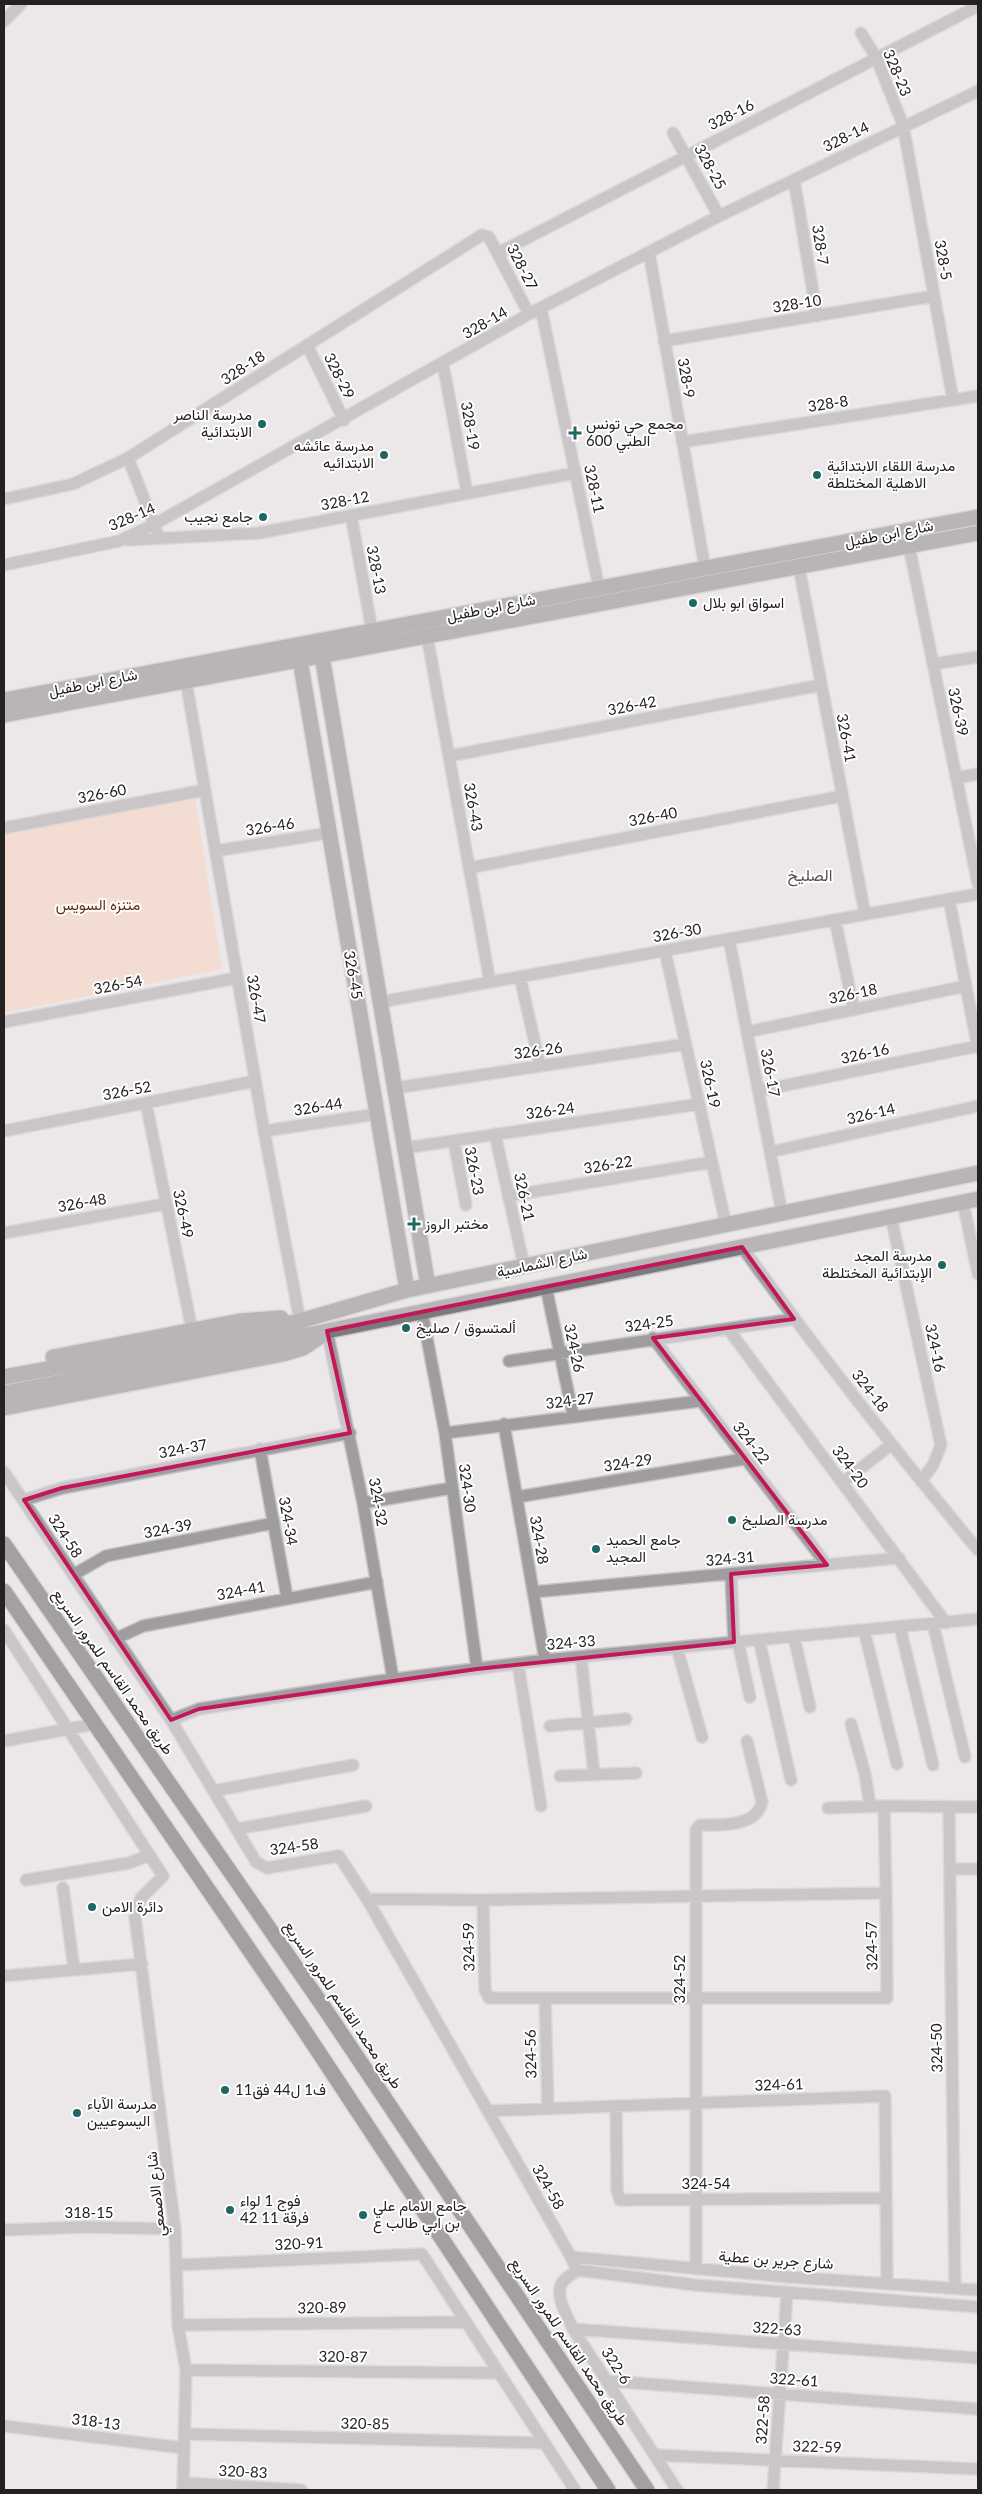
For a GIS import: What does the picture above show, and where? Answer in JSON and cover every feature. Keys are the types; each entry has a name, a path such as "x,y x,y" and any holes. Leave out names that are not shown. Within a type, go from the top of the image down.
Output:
{"highway":[{"name":"طريق محمد القاسم للمرور السريع","path":"4,1544 327,2012 647,2490"},
{"path":"4,1591 300,2024 608,2490"}],"street":[{"path":"4,22 21,4"},
{"name":"328-16","path":"498,253 978,6"},
{"name":"328-23","path":"861,34 876,57 903,125"},
{"name":"328-14","path":"4,565 119,541 153,525 344,420 529,314 720,216 978,90"},
{"name":"328-5","path":"903,125 953,400"},
{"name":"328-25","path":"674,133 720,216"},
{"name":"328-7","path":"794,180 817,316"},
{"name":"328-27","path":"485,235 498,253 529,314"},
{"name":"328-18","path":"4,499 73,484 128,458 485,235"},
{"name":"328-9","path":"649,252 705,568"},
{"name":"328-10","path":"664,341 934,296"},
{"name":"328-11","path":"541,308 599,588"},
{"name":"328-29","path":"307,345 344,420"},
{"name":"328-19","path":"443,364 467,494"},
{"name":"328-8","path":"682,442 978,396"},
{"path":"128,458 153,525 161,538"},
{"name":"328-12","path":"119,541 259,533 575,473"},
{"name":"328-13","path":"351,515 372,630"},
{"name":"شارع ابن طفيل","path":"4,711 372,630 978,517"},
{"name":"شارع ابن طفيل","path":"4,711 186,681 978,533"},
{"name":"326-39","path":"909,546 978,884"},
{"path":"754,559 757,575"},
{"name":"326-41","path":"799,567 865,914"},
{"name":"326-43","path":"427,636 490,982"},
{"name":"326-45","path":"322,656 428,1286"},
{"path":"933,664 978,657"},
{"name":"326-45","path":"300,660 407,1290"},
{"path":"304,678 314,673 325,675"},
{"name":"326-47","path":"186,681 255,1081 300,1320"},
{"name":"326-42","path":"449,756 821,685"},
{"path":"956,778 978,774"},
{"name":"326-60","path":"4,828 205,790"},
{"name":"326-40","path":"469,868 842,796"},
{"name":"326-46","path":"215,851 329,833"},
{"name":"326-30","path":"380,1002 978,894"},
{"path":"949,899 978,1047"},
{"path":"835,920 854,1010"},
{"name":"326-17","path":"729,939 782,1213"},
{"name":"326-19","path":"665,950 726,1225"},
{"path":"520,977 540,1066"},
{"name":"326-54","path":"4,1022 237,978"},
{"name":"326-18","path":"747,1032 966,986"},
{"name":"326-26","path":"394,1088 686,1044"},
{"name":"326-16","path":"758,1092 978,1047"},
{"name":"326-52","path":"4,1130 255,1081"},
{"name":"326-49","path":"146,1103 192,1330"},
{"name":"326-24","path":"405,1148 699,1104"},
{"name":"326-14","path":"770,1152 978,1106"},
{"name":"326-44","path":"264,1131 377,1114"},
{"name":"326-21","path":"495,1134 524,1266"},
{"name":"326-23","path":"454,1142 466,1205"},
{"name":"326-22","path":"508,1196 712,1162"},
{"name":"شارع الشماسية","path":"109,1365 300,1320 407,1290 978,1173"},
{"name":"شارع الشماسية","path":"109,1365 327,1331 978,1199"},
{"path":"963,1202 977,1259 978,1274"},
{"name":"326-48","path":"4,1233 165,1204"},
{"path":"828,1204 832,1228"},
{"name":"324-16","path":"891,1217 941,1445 933,1465 921,1481"},
{"name":"324-18","path":"742,1247 794,1319 921,1481 978,1550"},
{"name":"324-26","path":"546,1287 561,1353 572,1415"},
{"name":"324-30","path":"422,1312 445,1433 477,1669"},
{"path":"4,1367 255,1318 300,1320"},
{"name":"324-25","path":"509,1361 653,1338 729,1330 794,1319"},
{"name":"324-20","path":"729,1330 946,1623"},
{"path":"4,1408 288,1353 311,1343 327,1331"},
{"name":"324-32","path":"327,1331 350,1433 393,1679"},
{"name":"324-22","path":"653,1338 827,1565"},
{"path":"4,1377 109,1365"},
{"path":"4,1393 109,1365"},
{"name":"324-27","path":"445,1433 572,1415 700,1401"},
{"name":"324-28","path":"504,1424 545,1660"},
{"name":"324-37","path":"24,1500 62,1488 350,1433"},
{"path":"842,1482 892,1444"},
{"name":"324-34","path":"260,1449 287,1598"},
{"name":"324-29","path":"517,1497 744,1459"},
{"name":"324-58","path":"4,1472 114,1639 171,1720 256,1862 267,1868 339,1856 367,1898 571,2257"},
{"path":"363,1503 452,1488"},
{"name":"324-39","path":"73,1575 106,1556 274,1523"},
{"name":"324-31","path":"533,1592 899,1558"},
{"path":"731,1574 736,1642 750,1697"},
{"name":"324-41","path":"114,1639 143,1626 376,1582"},
{"name":"324-33","path":"171,1720 199,1708 393,1679 545,1660 978,1620"},
{"path":"932,1624 965,1757"},
{"path":"900,1627 933,1765"},
{"path":"4,1630 150,1855 129,1863 26,1880"},
{"path":"864,1630 897,1764"},
{"path":"794,1637 810,1707"},
{"path":"759,1640 791,1780"},
{"path":"677,1648 702,1737"},
{"path":"581,1657 594,1774"},
{"path":"518,1664 540,1806"},
{"path":"550,1726 626,1719"},
{"path":"4,1741 95,1724"},
{"path":"851,1724 865,1774 870,1806"},
{"name":"324-52","path":"696,2269 696,1830 700,1826 736,1824 753,1815 761,1808 762,1802 747,1741"},
{"path":"213,1791 353,1765"},
{"path":"560,1776 636,1773"},
{"path":"236,1829 366,1806"},
{"path":"828,1808 870,1806 978,1807"},
{"path":"367,1898 483,1900 886,1893 884,1806"},
{"name":"324-50","path":"949,1808 955,2288"},
{"name":"شارع الاصمعي","path":"150,1855 164,1876 142,1898 137,1907 135,1917 175,2229 178,2324 186,2370 183,2487"},
{"path":"950,1869 978,1869"},
{"path":"63,1888 74,1969"},
{"name":"324-57","path":"695,1998 888,1998 886,1893"},
{"name":"324-59","path":"483,1900 485,1990 489,1998 695,1998"},
{"path":"4,1976 142,1964"},
{"name":"324-56","path":"545,1998 548,2109"},
{"name":"324-61","path":"488,2111 885,2096 887,2282"},
{"name":"324-54","path":"616,2106 618,2190 620,2200 886,2198"},
{"name":"318-15","path":"4,2230 85,2227 175,2229"},
{"name":"320-91","path":"177,2264 422,2254 466,2322"},
{"path":"571,2257 577,2270"},
{"name":"شارع جرير بن عطية","path":"571,2257 696,2269 978,2290"},
{"name":"شارع جرير بن عطية","path":"577,2270 695,2285 978,2307"},
{"name":"322-6","path":"577,2270 562,2283 560,2290 562,2302 573,2329 677,2490"},
{"path":"823,2279 825,2295"},
{"name":"322-58","path":"773,2490 787,2293"},
{"path":"466,2322 575,2490"},
{"name":"320-89","path":"178,2324 466,2322"},
{"name":"322-63","path":"573,2329 978,2358"},
{"name":"320-87","path":"186,2370 500,2373"},
{"name":"322-61","path":"608,2381 978,2409"},
{"name":"318-13","path":"4,2426 184,2448"},
{"name":"320-85","path":"184,2434 544,2443"},
{"name":"322-59","path":"655,2455 978,2469"},
{"name":"320-83","path":"183,2487 301,2490"}],"highlighted area":[{"path":"742,1247 794,1319 653,1338 827,1565 731,1574 734,1642 477,1669 199,1709 171,1720 24,1500 62,1488 350,1433 327,1331"}],"green space":[{"name":"متنزه السويس","path":"195,799 222,969 4,1013 4,834"}],"place":[{"name":"مدرسة الناصر الابتدائية","path":"262,424"},
{"name":"مجمع حي تونس الطبي 600","path":"575,433"},
{"name":"مدرسة عائشه الابتدائيه","path":"384,455"},
{"name":"مدرسة اللقاء الابتدائية الاهلية المختلطة","path":"817,475"},
{"name":"جامع نجيب","path":"263,517"},
{"name":"اسواق ابو بلال","path":"693,603"},
{"name":"مختبر الروز","path":"414,1224"},
{"name":"مدرسة المجد الإبتدائية المختلطة","path":"942,1265"},
{"name":"ألمتسوق / صليخ","path":"406,1328"},
{"name":"مدرسة الصليخ","path":"732,1520"},
{"name":"جامع الحميد المجيد","path":"596,1549"},
{"name":"دائرة الامن","path":"92,1907"},
{"name":"ف1 ل44 فق11","path":"225,2090"},
{"name":"مدرسة الآباء اليسوعيين","path":"77,2113"},
{"name":"فوج 1 لواء 42 فرقة 11","path":"230,2210"},
{"name":"جامع الامام علي بن ابي طالب ع","path":"363,2215"}],"district":[{"name":"الصليخ","path":"810,875"}]}
